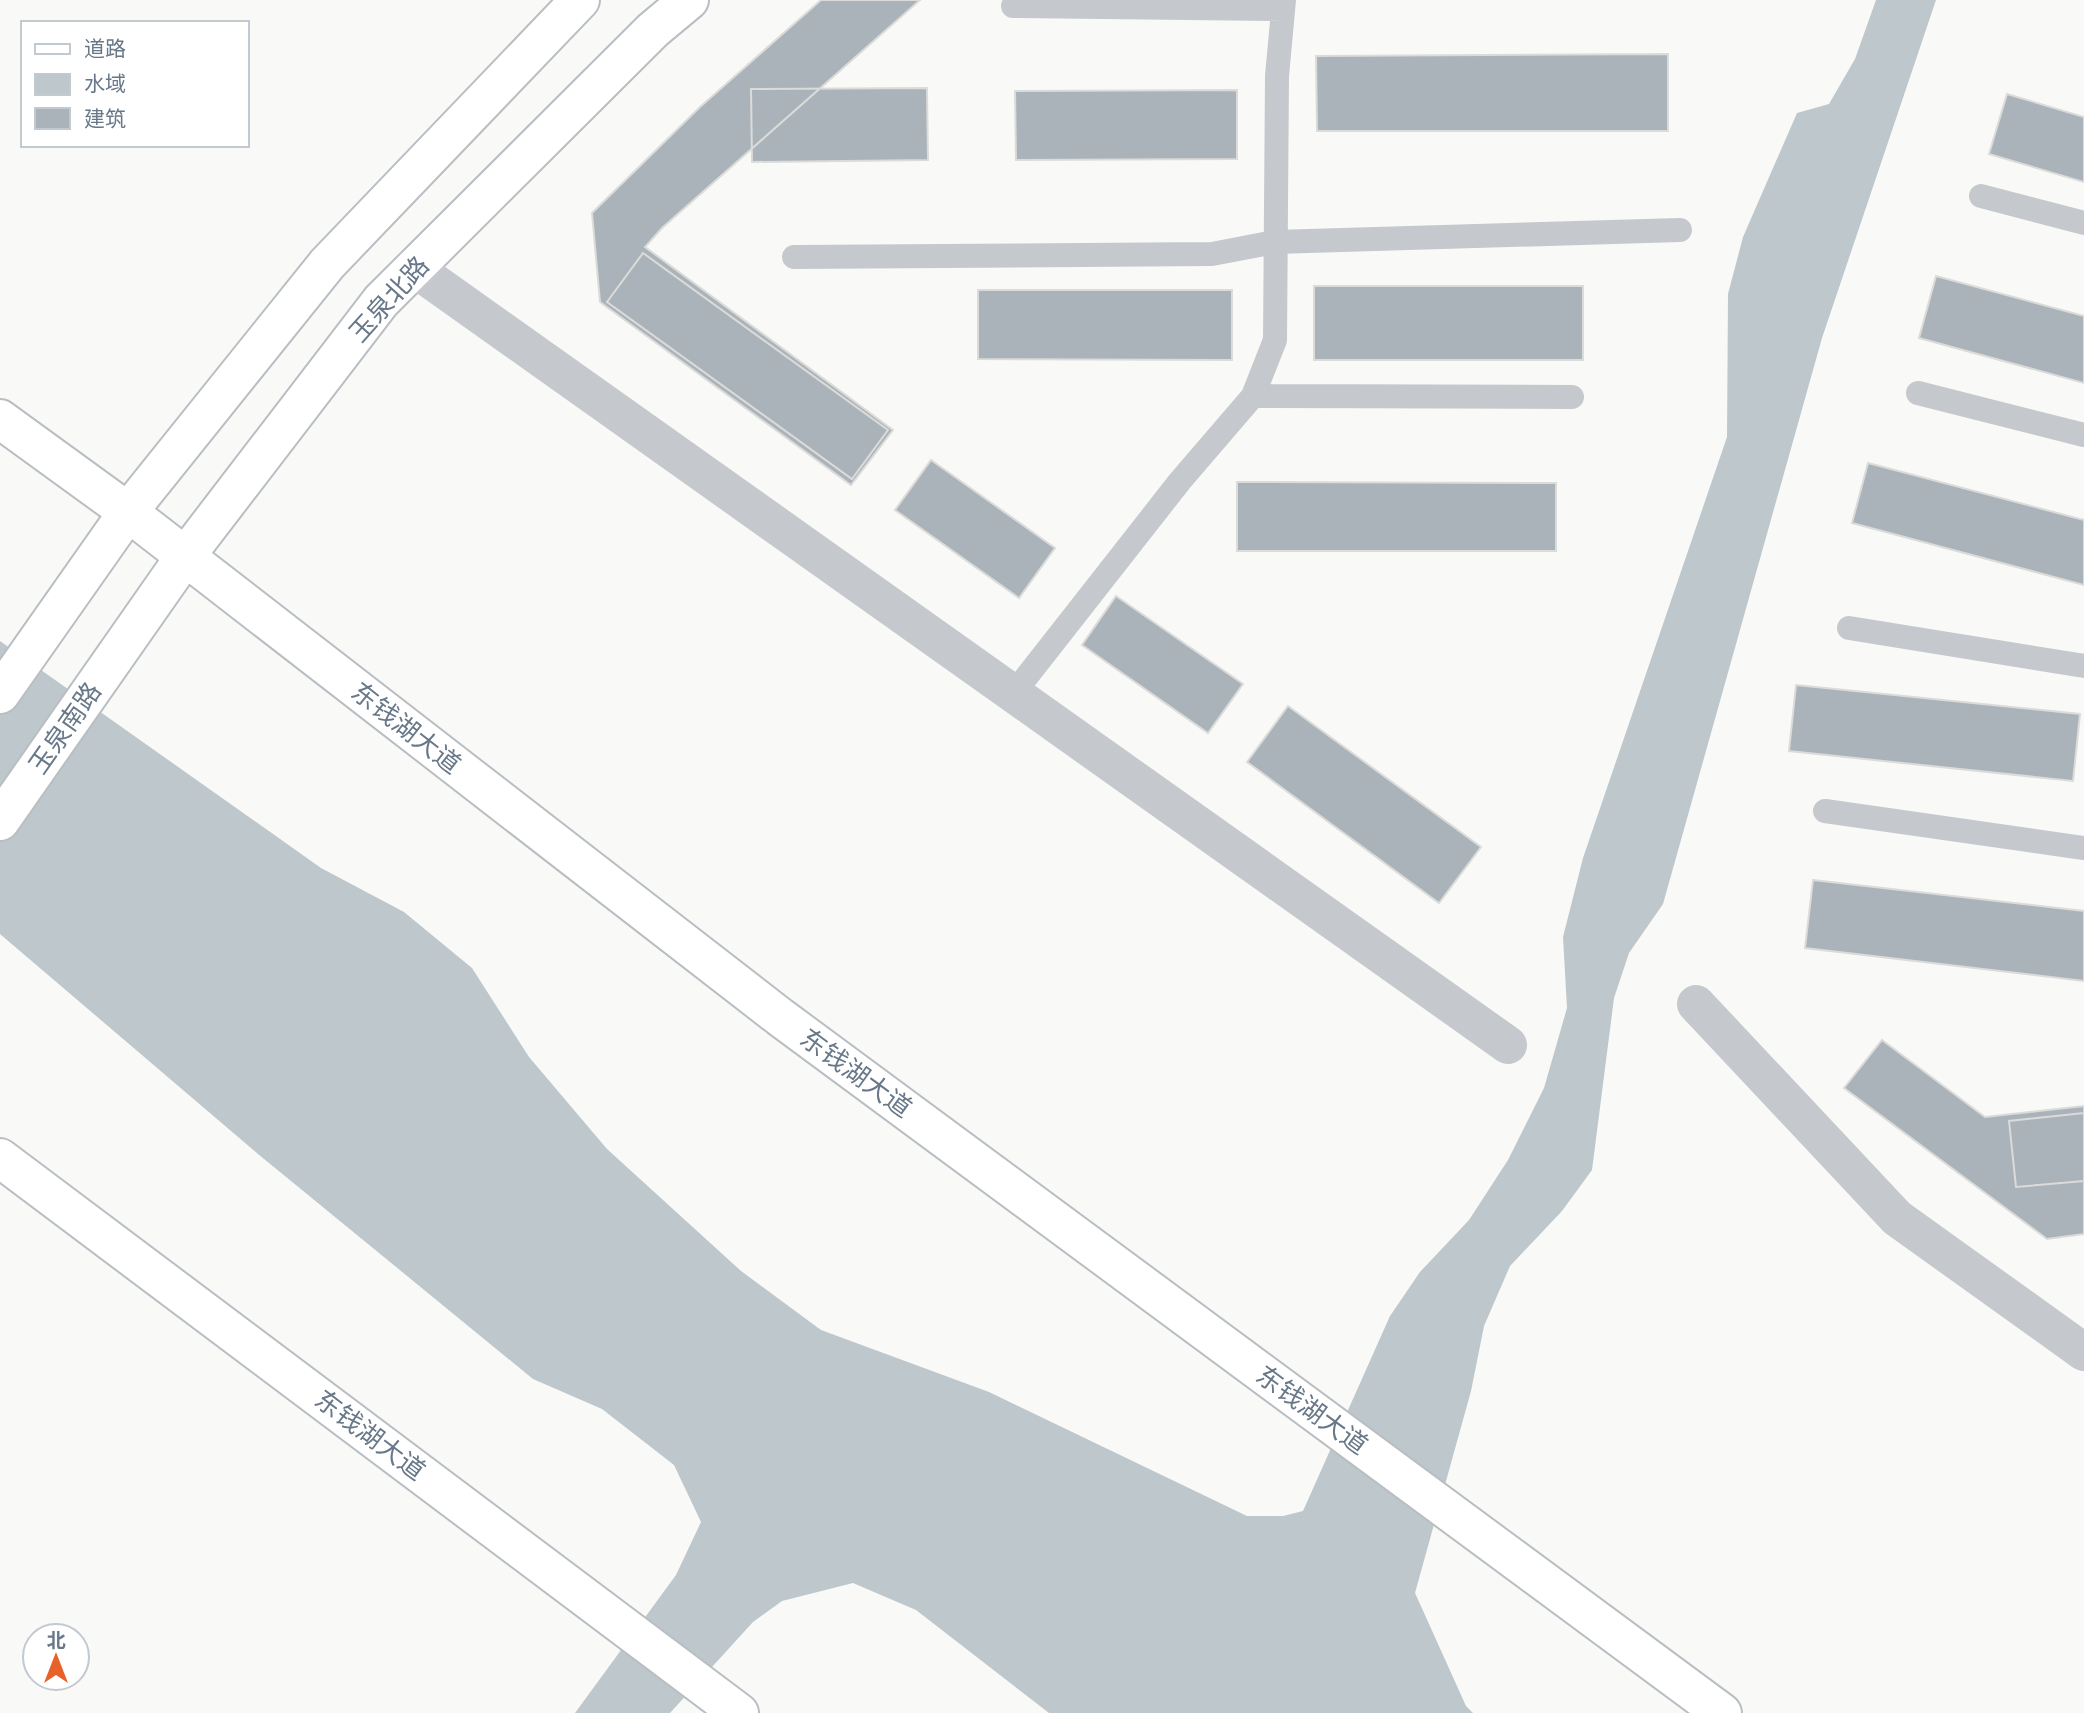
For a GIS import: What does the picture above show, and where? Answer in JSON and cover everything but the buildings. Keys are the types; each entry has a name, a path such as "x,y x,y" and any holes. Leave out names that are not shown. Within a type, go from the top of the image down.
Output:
{"main road":[{"path":"0,694 128,512 327,264 580,0"},
{"name":"玉泉北路","path":"130,635 184,558 381,301 653,30 689,0"},
{"name":"东钱湖大道","path":"0,419 128,512 780,1017 1722,1713"},
{"name":"玉泉南路","path":"0,821 130,635"},
{"name":"东钱湖大道","path":"0,1158 739,1713"}],"street":[{"path":"414,268 1508,1045"},
{"path":"1696,1004 1897,1218 2084,1352"}],"lane":[{"path":"1013,6 1283,5 1277,76 1275,340 1253,396 1181,481 1013,694"},
{"path":"1981,196 2084,223"},
{"path":"794,257 1212,254 1275,242 1680,230"},
{"path":"1918,393 2084,435"},
{"path":"1253,396 1573,397"},
{"path":"1849,628 2084,666"},
{"path":"1825,811 2084,848"}],"water":[{"path":"1876,0 1936,0 1822,338 1663,904 1629,953 1614,998 1592,1170 1562,1211 1510,1266 1484,1326 1471,1391 1415,1593 1466,1706 1473,1713 1049,1713 916,1610 853,1583 782,1601 753,1622 670,1713 575,1713 676,1575 701,1522 674,1465 602,1409 533,1379 258,1154 0,934 0,641 321,868 404,912 472,968 529,1057 607,1149 741,1271 821,1330 989,1392 1247,1516 1283,1516 1303,1511 1390,1316 1420,1272 1469,1220 1508,1160 1544,1088 1567,1008 1563,937 1583,858 1727,437 1728,294 1743,237 1797,113 1829,104 1855,59"}]}
